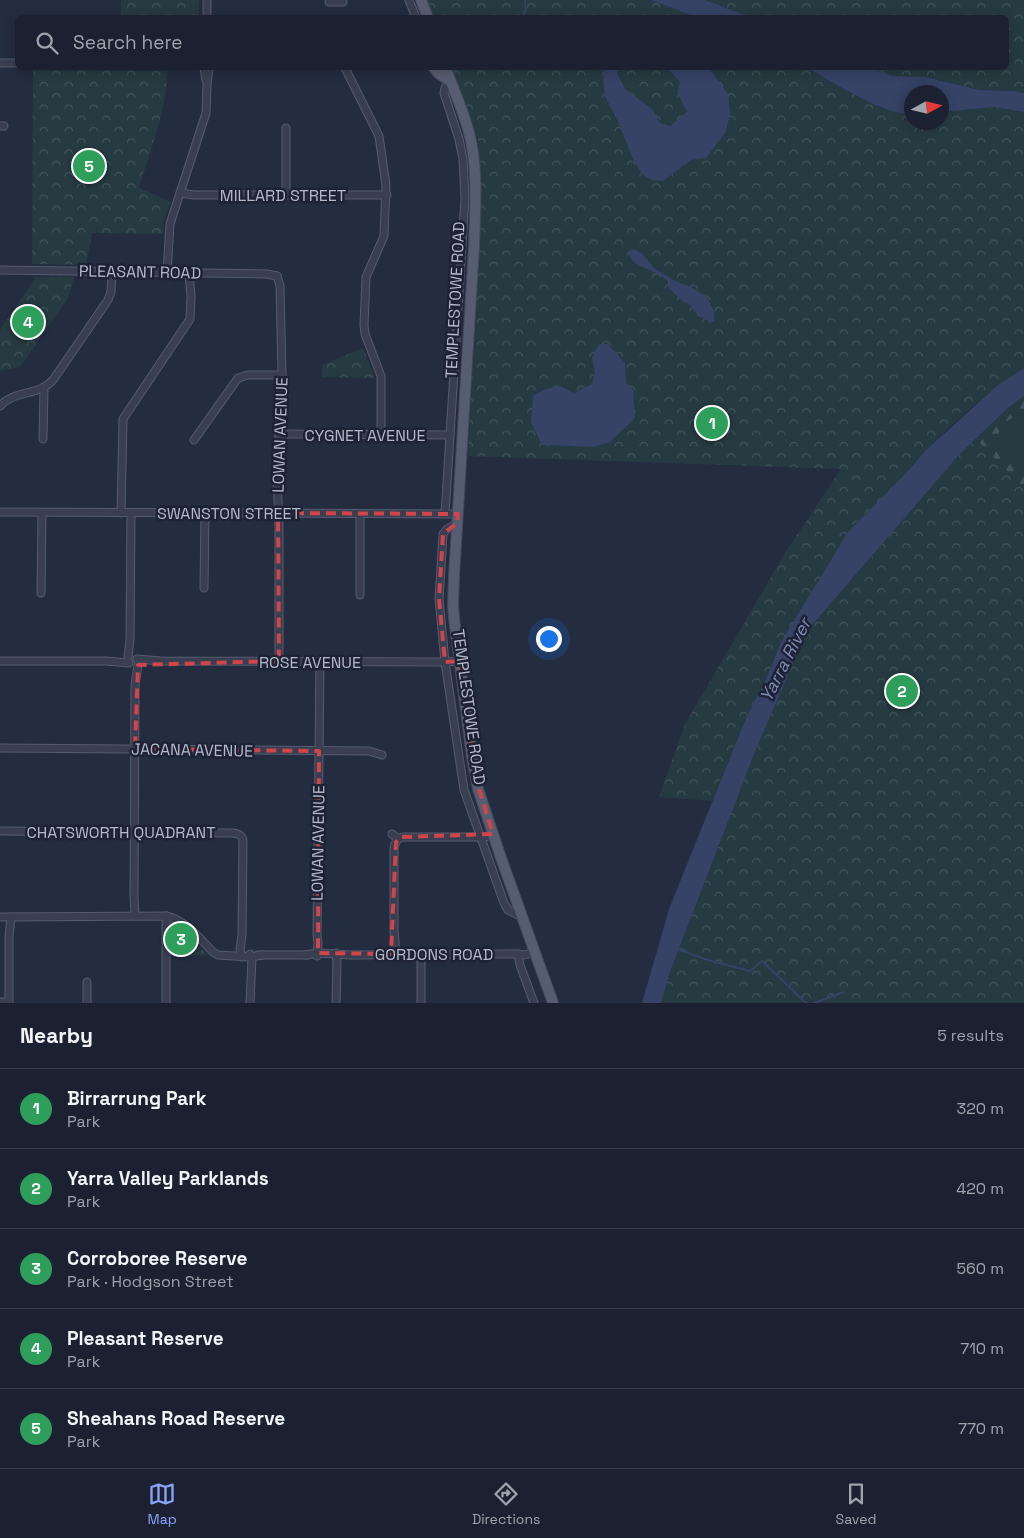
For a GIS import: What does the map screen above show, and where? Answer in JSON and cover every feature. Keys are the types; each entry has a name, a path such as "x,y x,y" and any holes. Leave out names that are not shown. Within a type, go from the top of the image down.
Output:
{"main road":[{"path":"421,0 427,15"},
{"path":"436,70 451,82"},
{"name":"TEMPLESTOWE ROAD","path":"447,70 471,140 474,156 476,197 453,605 474,773 493,834 553,1003"}],"street":[{"path":"206,0 207,15"},
{"path":"409,0 415,15"},
{"path":"0,63 15,63"},
{"path":"204,70 207,85"},
{"path":"169,273 170,224 206,113 209,70"},
{"path":"346,70 379,136 387,195 384,236 366,280 364,324 364,334 381,376 381,435"},
{"name":"TEMPLESTOWE ROAD","path":"445,514 465,198 463,159 459,138 444,93 445,87 451,82"},
{"path":"286,128 286,195"},
{"name":"MILLARD STREET","path":"180,193 194,195 387,195"},
{"name":"PLEASANT ROAD","path":"1,270 280,274"},
{"path":"0,406 11,397 44,388 53,380 106,304 110,295 112,272"},
{"path":"122,513 123,419 188,323 191,316 191,273"},
{"name":"LOWAN AVENUE","path":"279,661 277,476 282,375 280,274"},
{"path":"194,440 238,378 248,375 282,375"},
{"path":"43,439 44,388"},
{"name":"CYGNET AVENUE","path":"279,434 450,435"},
{"name":"SWANSTON STREET","path":"0,512 445,514 457,519"},
{"path":"41,593 42,512"},
{"path":"131,513 130,639 136,685 133,916"},
{"path":"204,588 205,513"},
{"path":"360,514 360,595"},
{"name":"TEMPLESTOWE ROAD","path":"457,519 443,534 439,599 445,662 464,790 504,903 512,912 522,917"},
{"name":"ROSE AVENUE","path":"0,661 460,661"},
{"name":"LOWAN AVENUE","path":"317,954 320,661"},
{"name":"JACANA AVENUE","path":"0,748 369,751 382,755"},
{"name":"CHATSWORTH QUADRANT","path":"0,831 243,833 242,935 240,950 247,956 250,974 250,1003"},
{"path":"394,954 395,837 480,837 493,834"},
{"path":"166,916 166,1003"},
{"path":"0,1000 9,1001 9,937 6,917 166,916 177,919 185,924 216,954 247,956"},
{"name":"GORDONS ROAD","path":"247,956 317,954 524,955 534,949"},
{"path":"421,954 421,1003"},
{"path":"518,954 520,965 534,1003"},
{"path":"336,955 336,1003"},
{"path":"88,982 88,1003"}],"highlighted area":[{"path":"278,513 458,514 457,523 443,534 439,599 445,662 460,661 474,773 493,834 401,837 396,842 391,954 318,953 319,751 135,749 138,665 279,661"}],"green space":[{"path":"121,0 199,0 199,15 121,15"},
{"path":"426,0 651,0 691,15 432,15"},
{"path":"705,0 1024,0 1024,93 980,90 925,77 892,76 877,70 1009,70 1009,15 745,15"},
{"path":"33,70 167,71 161,116 139,188 171,202 163,223 163,234 92,233 86,265 32,264"},
{"path":"452,70 811,70 883,108 904,113 904,130 949,130 949,111 995,107 1024,112 1024,368 977,403 947,430 907,472 781,642 766,679 746,718 712,801 659,797 685,724 785,553 841,469 468,456 479,253 480,169 478,140"},
{"path":"36,277 74,277 68,298 20,367 0,371 0,330"},
{"path":"363,348 375,378 322,377 322,365"},
{"path":"1024,396 1024,488 976,439"},
{"path":"1024,396 1024,409 1001,426 998,436 1000,443 1024,472 1024,488 976,439 1008,408"},
{"path":"976,439 1024,488 1024,1003 661,1003 670,972 755,752 807,631 959,455"},
{"path":"177,927 208,955 172,956 172,930"}],"water":[{"path":"651,0 705,0 745,15 691,15"},
{"path":"605,70 618,70 617,73 625,89 652,109 660,123 670,126 687,112 677,92 680,82 667,70 710,70 728,94 730,113 726,132 706,158 691,160 663,181 653,180 642,175 633,159 605,96 603,79"},
{"path":"811,70 877,70 892,76 925,77 980,90 1024,93 1024,112 995,107 949,111 949,85 904,85 904,113 873,104"},
{"path":"634,249 643,254 654,268 707,297 714,311 714,321 712,322 698,316 689,304 683,302 668,287 668,281 633,261 628,253"},
{"path":"599,344 608,344 625,363 626,383 633,389 635,418 610,442 594,447 542,445 531,422 533,396 546,389 561,386 574,393 592,384 595,372 592,357"},
{"name":"Yarra River","path":"1024,368 1024,396 1008,408 959,455 807,631 755,752 670,972 661,1003 642,1003 669,909 746,718 766,679 781,642 848,532 926,450 998,385"}],"waterway":[{"path":"523,15 526,9 525,0"},
{"path":"677,949 708,960 750,971 762,961 806,1003"},
{"path":"814,1003 844,992"}],"place":[{"name":"Sheahans Road Reserve","path":"89,166"},
{"name":"Pleasant Reserve","path":"28,322"},
{"name":"Birrarrung Park","path":"712,423"},
{"name":"Yarra Valley Parklands","path":"902,691"},
{"name":"Corroboree Reserve","path":"181,939"}]}
